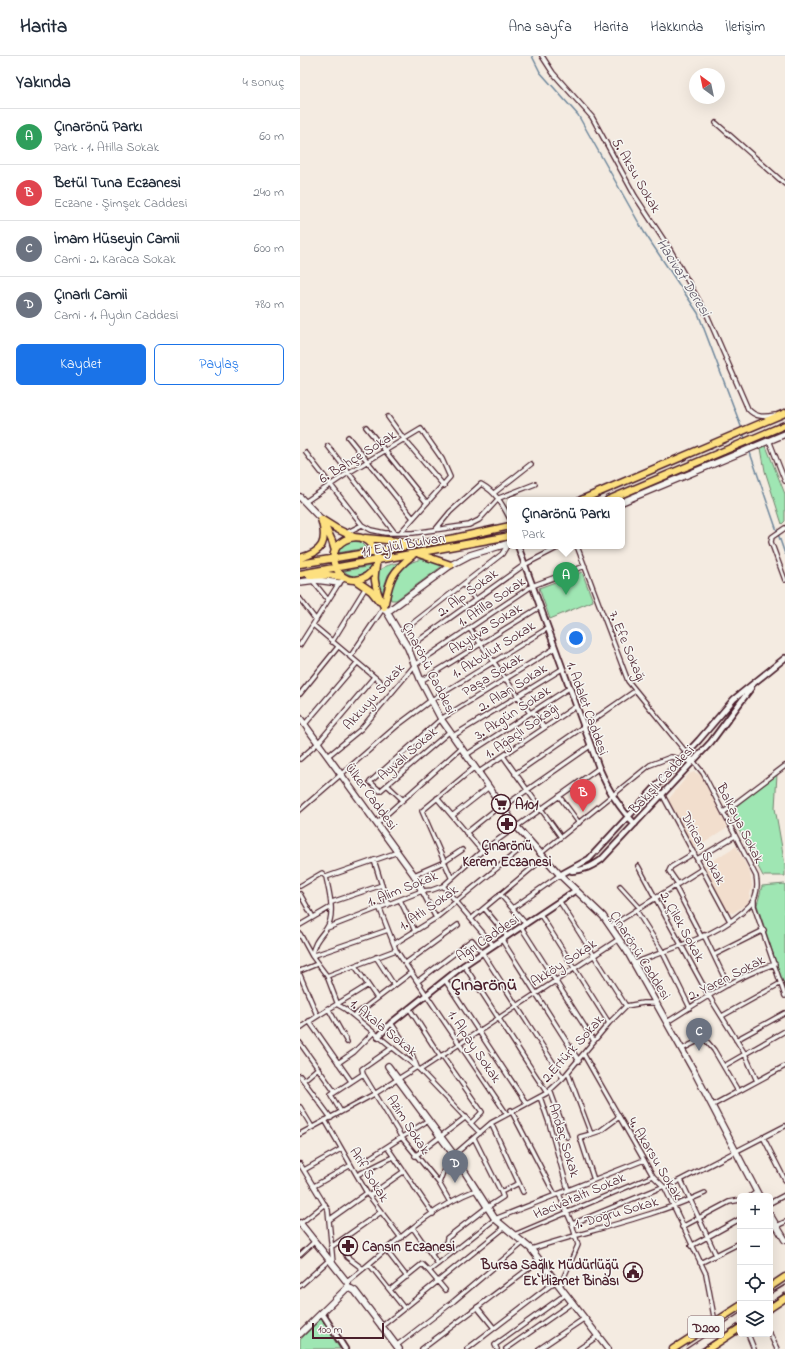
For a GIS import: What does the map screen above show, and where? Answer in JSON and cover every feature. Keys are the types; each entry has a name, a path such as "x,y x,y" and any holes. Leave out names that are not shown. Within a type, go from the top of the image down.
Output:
{"main road":[{"path":"587,497 784,414"},
{"path":"615,497 785,425"},
{"path":"625,501 785,434"},
{"path":"300,497 321,519 332,541 336,568 344,577"},
{"path":"321,519 354,536 420,543"},
{"path":"300,558 313,555 322,545 325,531 321,519"},
{"name":"11 Eylül Bulvarı","path":"300,564 334,555 420,543 507,527"},
{"path":"334,555 342,541 354,536"},
{"name":"11 Eylül Bulvarı","path":"300,575 336,568 376,564 416,554 507,537"},
{"path":"364,538 371,543 376,550 376,585 385,610"},
{"path":"385,610 451,565 470,555 507,545"},
{"path":"385,610 389,584 393,573 416,554 451,565"},
{"path":"355,580 367,577 376,564"},
{"path":"300,575 328,575 355,580 366,586 385,610"},
{"path":"300,582 312,580 330,581 339,584"},
{"name":"Çınarönü Caddesi","path":"385,610 408,648 421,681 441,719 516,826 560,875 590,902 611,926 635,963 713,1105 757,1193"},
{"name":"Ülker Caddesi","path":"300,718 398,852 414,875 422,891"},
{"path":"388,1066 440,1139 454,1155 486,1208 504,1228 524,1242 531,1249 608,1349"},
{"path":"773,1220 785,1240"},
{"path":"300,1223 398,1347"},
{"path":"773,1285 785,1277"},
{"path":"300,1334 322,1313 347,1284"},
{"path":"773,1306 785,1298"},
{"name":"D200","path":"673,1349 737,1308"},
{"path":"708,1349 737,1330"}],"street":[{"name":"5. Aksu Sokak","path":"542,56 553,73 592,117 635,196 675,257 708,317 748,409 752,414 759,416 784,414"},
{"path":"716,123 785,184"},
{"path":"388,417 404,439 444,486 398,533"},
{"path":"366,427 427,503"},
{"name":"6. Bahçe Sokak","path":"305,502 348,473 421,429 442,459 450,477 444,486"},
{"path":"348,437 413,518"},
{"path":"767,441 785,481"},
{"path":"328,446 348,473 398,533"},
{"path":"306,453 362,525 371,530 414,533 469,525 479,520 499,498 535,484"},
{"path":"494,493 531,464"},
{"path":"436,529 450,512 481,484 499,498 507,513"},
{"path":"346,533 362,525"},
{"path":"784,528 772,537 771,542 785,580"},
{"path":"400,633 464,585 502,554 507,547"},
{"name":"1. Adalet Caddesi","path":"519,549 598,768 612,796 634,824"},
{"name":"2. Alp Sokak","path":"408,648 524,565 555,549"},
{"name":"7. Efe Sokağı","path":"578,549 624,672 635,691 693,762"},
{"name":"1. Atilla Sokak","path":"415,665 532,586 585,566"},
{"path":"300,645 344,577"},
{"path":"312,580 328,600"},
{"path":"464,585 475,599"},
{"path":"332,642 366,586"},
{"path":"300,599 316,620"},
{"name":"Akyuva Sokak","path":"421,681 540,607"},
{"path":"350,657 385,610"},
{"path":"313,625 383,684"},
{"name":"1. Akbulut Sokak","path":"300,810 398,725 430,700 548,628"},
{"path":"470,629 518,696 544,728"},
{"path":"300,635 303,640"},
{"path":"300,694 338,647"},
{"name":"Paşa Sokak","path":"380,791 370,782 441,719 555,648"},
{"name":"Bakışlı Caddesi","path":"560,875 571,871 589,859 687,753 734,699 785,658"},
{"path":"305,724 357,663"},
{"name":"Akkuyu Sokak","path":"328,756 361,729 415,665"},
{"name":"2. Alan Sokak","path":"451,734 562,669"},
{"path":"300,759 318,743 374,677"},
{"name":"Bakışlı Caddesi","path":"571,871 583,870 592,867 601,860 693,762 734,713 754,684"},
{"name":"3. Akgün Sokak","path":"466,755 569,688"},
{"path":"515,774 635,691"},
{"name":"1. Ağaçlı Sokağı","path":"479,772 575,707"},
{"name":"Ayvalı Sokak","path":"380,791 451,734"},
{"path":"466,833 502,806 590,746"},
{"path":"377,823 461,748"},
{"path":"503,756 561,837"},
{"path":"471,919 542,856 561,837 650,765 671,757 693,762"},
{"name":"Balkaya Sokak","path":"693,762 703,773 756,876 758,883 754,898"},
{"path":"724,812 785,766"},
{"path":"451,877 422,811 475,767"},
{"name":"1. Alim Sokak","path":"327,928 380,909 422,891 432,890 443,886 451,877 482,851 598,768"},
{"path":"387,785 403,800"},
{"path":"452,816 489,786"},
{"name":"Dirican Sokak","path":"655,788 662,794 730,921"},
{"path":"559,796 579,822"},
{"path":"437,798 482,851"},
{"path":"697,859 735,836"},
{"name":"1. Atlı Sokak","path":"394,944 436,918 456,903 529,842"},
{"path":"414,875 444,862 462,850"},
{"path":"326,877 398,852"},
{"path":"694,853 670,867 669,870 714,955 728,985"},
{"path":"374,860 388,905"},
{"name":"2. Çilek Sokak","path":"638,866 710,996 745,1054 757,1081"},
{"path":"611,926 702,869"},
{"path":"300,886 322,873 326,877 332,902 327,928 317,940 312,956"},
{"path":"513,908 560,875"},
{"path":"332,902 382,884"},
{"path":"443,886 493,945"},
{"path":"620,886 638,909 662,951 690,1008"},
{"name":"Ağrı Caddesi","path":"378,1037 391,1023 464,965 576,890"},
{"path":"422,891 436,918"},
{"path":"300,894 313,917"},
{"path":"500,894 513,908 524,925 594,1041"},
{"path":"635,963 703,935 730,921 750,904 754,898"},
{"path":"754,898 754,906 764,930 785,996"},
{"path":"400,900 415,931"},
{"path":"560,902 626,1006 643,1002 656,1003"},
{"path":"300,925 331,907"},
{"path":"484,908 507,936"},
{"name":"1. Alpay Sokak","path":"380,909 396,950 506,1113"},
{"path":"540,914 609,1023"},
{"path":"406,963 458,925"},
{"path":"312,956 388,930"},
{"path":"714,955 764,930"},
{"name":"1. Akala Sokak","path":"300,934 317,964 327,976 338,1005 354,1016 418,1069 480,1132"},
{"name":"Akköy Sokak","path":"300,1134 376,1093 441,1055 619,939"},
{"path":"418,981 472,940 482,952 563,1078"},
{"path":"502,940 579,1061"},
{"path":"327,976 396,950"},
{"path":"376,957 394,985"},
{"path":"300,971 317,964"},
{"name":"2. Yaren Sokak","path":"667,1022 728,985 775,964"},
{"path":"464,965 548,1091 567,1137"},
{"path":"354,966 377,998"},
{"path":"354,1016 412,972"},
{"path":"300,976 317,1015"},
{"path":"445,980 526,1103"},
{"path":"722,1016 781,983"},
{"path":"300,1028 328,1008 338,1005 368,985"},
{"name":"2.Ertürk Sokak","path":"439,1183 446,1164 454,1155 491,1122 511,1110 540,1097 548,1091 579,1061 609,1023 626,1006"},
{"path":"328,1008 347,1042"},
{"path":"409,1008 482,1112 471,1123"},
{"path":"736,1040 785,1013"},
{"path":"309,1021 351,1081"},
{"path":"391,1023 411,1052 418,1069"},
{"path":"724,1066 785,1031"},
{"path":"338,1063 354,1052 373,1033"},
{"path":"682,1049 704,1038 724,1066 738,1091"},
{"path":"300,1043 334,1091"},
{"path":"341,1112 330,1095 334,1091 363,1074 362,1069 392,1048"},
{"name":"4. Akarsu Sokak","path":"584,1054 653,1176 664,1187 674,1207 691,1246 706,1274 715,1322"},
{"path":"713,1105 785,1066"},
{"path":"304,1080 318,1068"},
{"path":"568,1072 591,1134"},
{"name":"Azim Sokak","path":"363,1074 376,1093 402,1138 415,1156 439,1183"},
{"path":"300,1076 331,1118"},
{"name":"Andaç Sokak","path":"540,1097 568,1190"},
{"path":"300,1107 312,1127"},
{"path":"467,1349 494,1328 558,1284 578,1245 567,1213 511,1110"},
{"path":"415,1156 440,1139 466,1117"},
{"path":"594,1180 580,1137 600,1131 619,1117"},
{"name":"Arif Sokak","path":"325,1120 368,1194 401,1238"},
{"path":"371,1157 402,1138 427,1120"},
{"path":"491,1122 523,1192"},
{"path":"572,1224 681,1180 785,1126"},
{"path":"763,1137 785,1180"},
{"path":"431,1254 446,1243 447,1238 503,1197 474,1138"},
{"path":"387,1147 433,1214"},
{"path":"304,1170 341,1149"},
{"path":"357,1175 393,1157"},
{"path":"429,1271 495,1219 644,1160"},
{"path":"300,1164 325,1204 329,1220 332,1247 331,1263 300,1286"},
{"path":"314,1186 350,1165"},
{"path":"329,1220 403,1172"},
{"name":"Hacivataltı Sokak","path":"514,1235 653,1176"},
{"path":"681,1180 716,1255"},
{"path":"439,1183 450,1202"},
{"path":"500,1192 520,1183"},
{"path":"347,1284 413,1228 450,1202 476,1190"},
{"name":"1. Doğru Sokak","path":"531,1249 674,1207 705,1193"},
{"path":"773,1201 785,1195"},
{"path":"682,1227 729,1202 737,1201"},
{"path":"300,1223 325,1204"},
{"path":"332,1247 381,1212"},
{"path":"691,1246 737,1221"},
{"path":"773,1228 785,1222"},
{"path":"413,1228 438,1264"},
{"path":"381,1327 504,1228"},
{"path":"300,1255 314,1242"},
{"path":"340,1242 347,1257 363,1270"},
{"path":"398,1347 524,1242"},
{"path":"700,1263 737,1244"},
{"path":"386,1250 407,1277"},
{"path":"422,1349 540,1260"},
{"path":"369,1264 404,1308"},
{"path":"390,1290 422,1264 445,1290"},
{"path":"497,1349 495,1345 566,1294"},
{"path":"506,1349 572,1302"},
{"path":"477,1307 494,1328"},
{"path":"322,1313 345,1349"},
{"path":"539,1349 585,1318"},
{"path":"580,1349 599,1336"},
{"path":"749,1337 754,1349"},
{"path":"771,1337 777,1349"}],"shaded area":[{"path":"694,772 701,775 727,827 696,848 693,847 668,800 689,774"},
{"path":"736,846 750,873 752,886 748,903 733,913 728,912 704,866"}],"green space":[{"path":"766,446 785,494 785,521 782,524 765,471 761,448"},
{"path":"352,541 360,542 366,548 337,553 343,545"},
{"path":"369,555 371,559 341,564 339,561"},
{"path":"423,559 445,564 396,600 391,600 390,585 397,572 409,564"},
{"path":"398,563 388,575 382,593 376,581 378,572 386,566"},
{"path":"371,566 370,572 360,576 354,576 344,571"},
{"path":"582,572 593,601 550,619 539,588"},
{"path":"777,774 775,808 785,865 785,876 763,876 729,811"},
{"path":"785,884 785,989 757,905 762,886"},
{"path":"321,1319 340,1349 300,1349 300,1340"}],"waterway":[{"name":"Hacivat Deresi","path":"532,56 540,72 578,115 644,232 698,313 742,429"},
{"name":"Hacivat Deresi","path":"743,433 746,441"},
{"name":"Hacivat Deresi","path":"747,444 785,554"}],"railway":[{"path":"773,1292 785,1285"},
{"path":"773,1301 785,1293"},
{"path":"686,1349 737,1315"},
{"path":"701,1349 737,1325"}],"place":[{"name":"Çınarönü Parkı","path":"566,595"},
{"name":"A101","path":"501,804"},
{"name":"Betül Tuna Eczanesi","path":"583,812"},
{"name":"Çınarönü Kerem Eczanesi","path":"507,824"},
{"name":"İmam Hüseyin Camii","path":"699,1051"},
{"name":"Çınarlı Camii","path":"455,1183"},
{"name":"Cansın Eczanesi","path":"348,1246"},
{"name":"Bursa Sağlık Müdürlüğü Ek Hizmet Binası","path":"633,1272"}],"district":[{"name":"Çınarönü","path":"484,984"}]}
